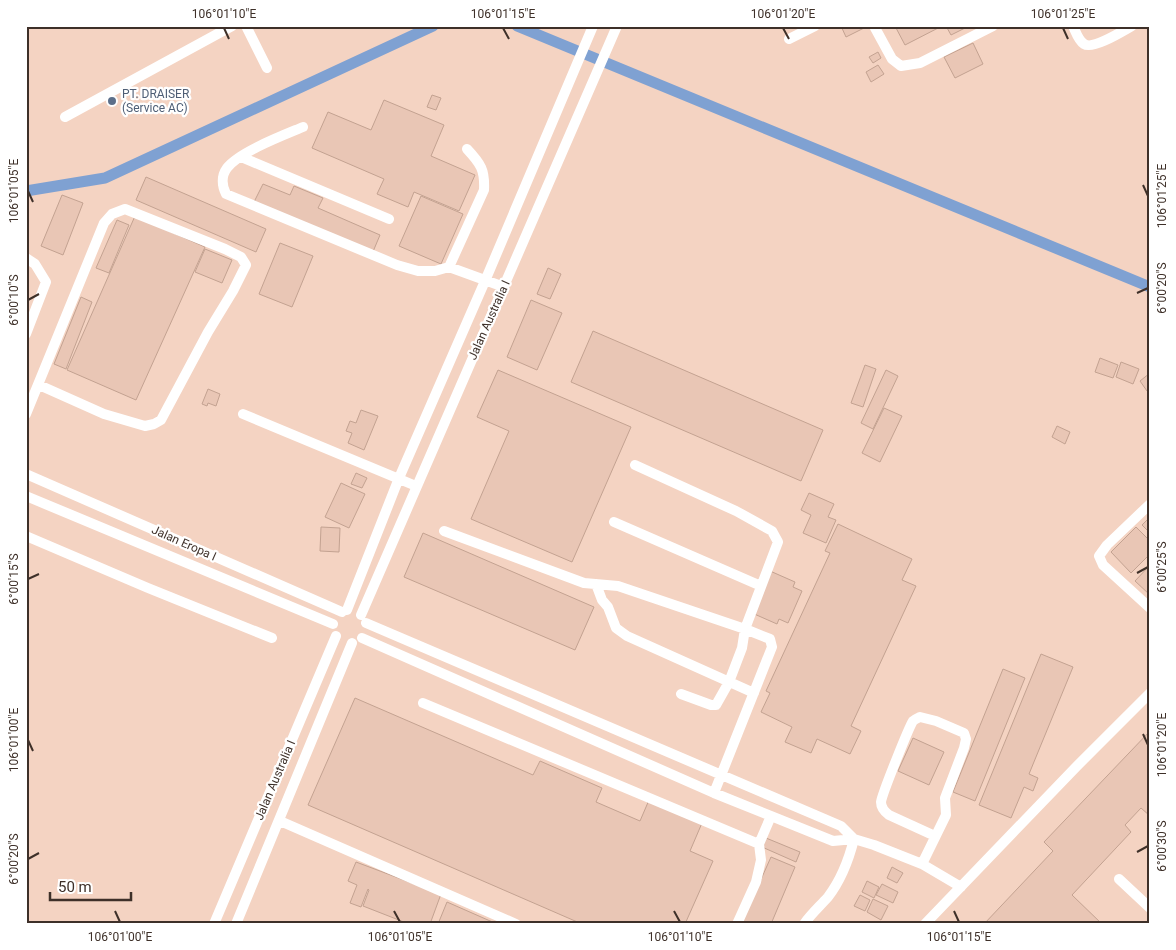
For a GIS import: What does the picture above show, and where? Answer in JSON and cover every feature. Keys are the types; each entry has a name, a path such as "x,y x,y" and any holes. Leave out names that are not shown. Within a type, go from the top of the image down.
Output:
{"lane":[{"path":"65,117 232,26"},
{"path":"246,26 267,68"},
{"name":"Jalan Australia I","path":"333,624 336,617 344,611 593,26"},
{"name":"Jalan Australia I","path":"236,924 357,641 366,631 364,619 416,486 617,26"},
{"path":"789,39 815,26"},
{"path":"874,26 892,59 901,66 920,63 993,26"},
{"path":"1073,26 1081,42 1087,46 1095,45 1132,26"},
{"path":"303,127 241,157 227,168 222,187 226,194 236,200 397,265 418,270 435,271 449,267 504,287"},
{"path":"449,267 484,190 485,176 480,163 467,149"},
{"path":"241,157 389,220"},
{"path":"26,414 104,223 112,214 125,209 226,249 241,257 246,265 161,420 145,426 104,414 39,385"},
{"path":"26,258 35,264 46,282 26,334"},
{"path":"243,414 416,486"},
{"path":"635,465 736,511 772,531 778,542 745,629 742,648 729,682 716,705 681,694"},
{"name":"Jalan Eropa I","path":"26,474 344,611"},
{"name":"Jalan Eropa I","path":"26,496 333,624"},
{"path":"1150,504 1107,545 1099,556 1103,565 1150,608"},
{"path":"614,522 761,586"},
{"path":"444,531 584,583 618,586 770,639 772,647 714,793"},
{"path":"26,536 272,638"},
{"path":"596,584 616,628 627,636 754,693"},
{"path":"344,611 355,611 364,619 841,826 854,839 922,864 961,887"},
{"path":"333,624 336,636 343,642 357,641 714,793 833,841 854,839"},
{"name":"Jalan Australia I","path":"214,924 336,636"},
{"path":"925,924 1150,693"},
{"path":"423,703 759,844"},
{"path":"922,864 946,815 945,798 966,739 964,733 936,721 920,717 913,721 881,802 884,811 889,815 935,836"},
{"path":"737,924 756,882 761,860 759,844 771,816"},
{"path":"280,821 516,924"},
{"path":"804,924 829,896 840,879 854,839"},
{"path":"1119,880 1149,905"}],"shaded area":[{"path":"26,26 1150,26 1150,924 26,924"}],"building":[{"path":"841,26 868,26 846,37"},
{"path":"895,26 942,26 905,45"},
{"path":"946,26 964,26 965,28 951,35"},
{"path":"973,43 983,64 955,78 944,57"},
{"path":"878,52 881,58 873,63 869,57"},
{"path":"878,65 884,74 871,82 866,72"},
{"path":"432,95 441,98 436,110 427,107"},
{"path":"384,100 444,125 431,156 475,175 459,211 414,192 408,207 377,194 384,179 312,148 328,112 371,130"},
{"path":"146,177 266,229 256,252 136,200"},
{"path":"263,184 290,195 294,186 323,198 318,208 380,235 372,254 254,202"},
{"path":"62,195 83,203 63,255 41,246"},
{"path":"421,196 463,214 441,264 399,246"},
{"path":"135,216 205,247 136,400 67,370"},
{"path":"117,220 129,225 109,273 96,268"},
{"path":"280,243 313,256 292,307 259,294"},
{"path":"205,249 232,260 222,283 195,272"},
{"path":"548,268 561,274 550,299 537,294"},
{"path":"81,297 92,302 66,369 54,364"},
{"path":"531,300 562,313 537,370 507,357"},
{"path":"593,331 823,430 801,481 571,382"},
{"path":"1100,358 1118,365 1113,378 1095,372"},
{"path":"1121,362 1139,369 1133,384 1116,377"},
{"path":"865,365 876,369 863,407 851,403"},
{"path":"498,370 631,427 572,562 471,519 509,431 477,417"},
{"path":"886,370 898,376 873,429 861,423"},
{"path":"1150,373 1150,389 1147,391 1140,381"},
{"path":"208,389 220,394 216,406 208,403 207,406 202,404"},
{"path":"884,408 902,416 880,462 862,453"},
{"path":"361,410 378,416 364,450 348,443 352,433 346,431 350,421 356,423"},
{"path":"1057,426 1070,432 1065,444 1052,437"},
{"path":"356,473 367,478 362,488 351,484"},
{"path":"341,483 365,494 349,528 325,517"},
{"path":"809,493 834,504 828,517 836,520 826,543 803,533 811,515 801,510"},
{"path":"1150,517 1150,533 1142,525"},
{"path":"838,524 912,559 902,580 916,586 851,726 861,731 850,754 817,739 811,753 785,742 792,727 761,712 770,693 766,691 830,553 825,551"},
{"path":"321,527 340,528 339,552 320,551"},
{"path":"1136,527 1150,541 1150,554 1131,573 1111,552"},
{"path":"423,533 594,607 575,650 404,577"},
{"path":"1150,565 1150,595 1135,581"},
{"path":"770,571 795,582 793,587 802,591 788,623 779,619 777,624 752,613"},
{"path":"1041,654 1073,667 1029,774 1038,778 1033,791 1024,787 1011,818 979,805"},
{"path":"1003,669 1025,678 975,801 953,792"},
{"path":"355,698 533,775 540,761 602,788 596,802 640,821 649,800 702,823 690,851 713,861 685,924 582,924 308,805"},
{"path":"1150,731 1150,816 1141,808 1125,825 1131,832 1072,895 1102,924 984,924 1053,851 1044,842"},
{"path":"913,738 944,752 929,785 898,771"},
{"path":"766,838 800,852 796,862 762,847"},
{"path":"771,857 795,867 771,924 741,924"},
{"path":"356,862 441,894 430,924 409,924 363,906 368,889 361,907 350,903 357,885 348,881"},
{"path":"892,867 903,873 897,883 887,878"},
{"path":"867,881 879,887 874,898 862,892"},
{"path":"882,884 898,892 893,903 876,895"},
{"path":"860,895 870,900 865,911 854,906"},
{"path":"873,899 888,906 881,920 867,912"},
{"path":"447,902 497,924 438,924"}],"waterway":[{"path":"26,191 105,178 433,26"},
{"path":"517,26 1150,287"}],"place":[{"name":"PT. DRAISER (Service AC)","path":"112,101"}]}
